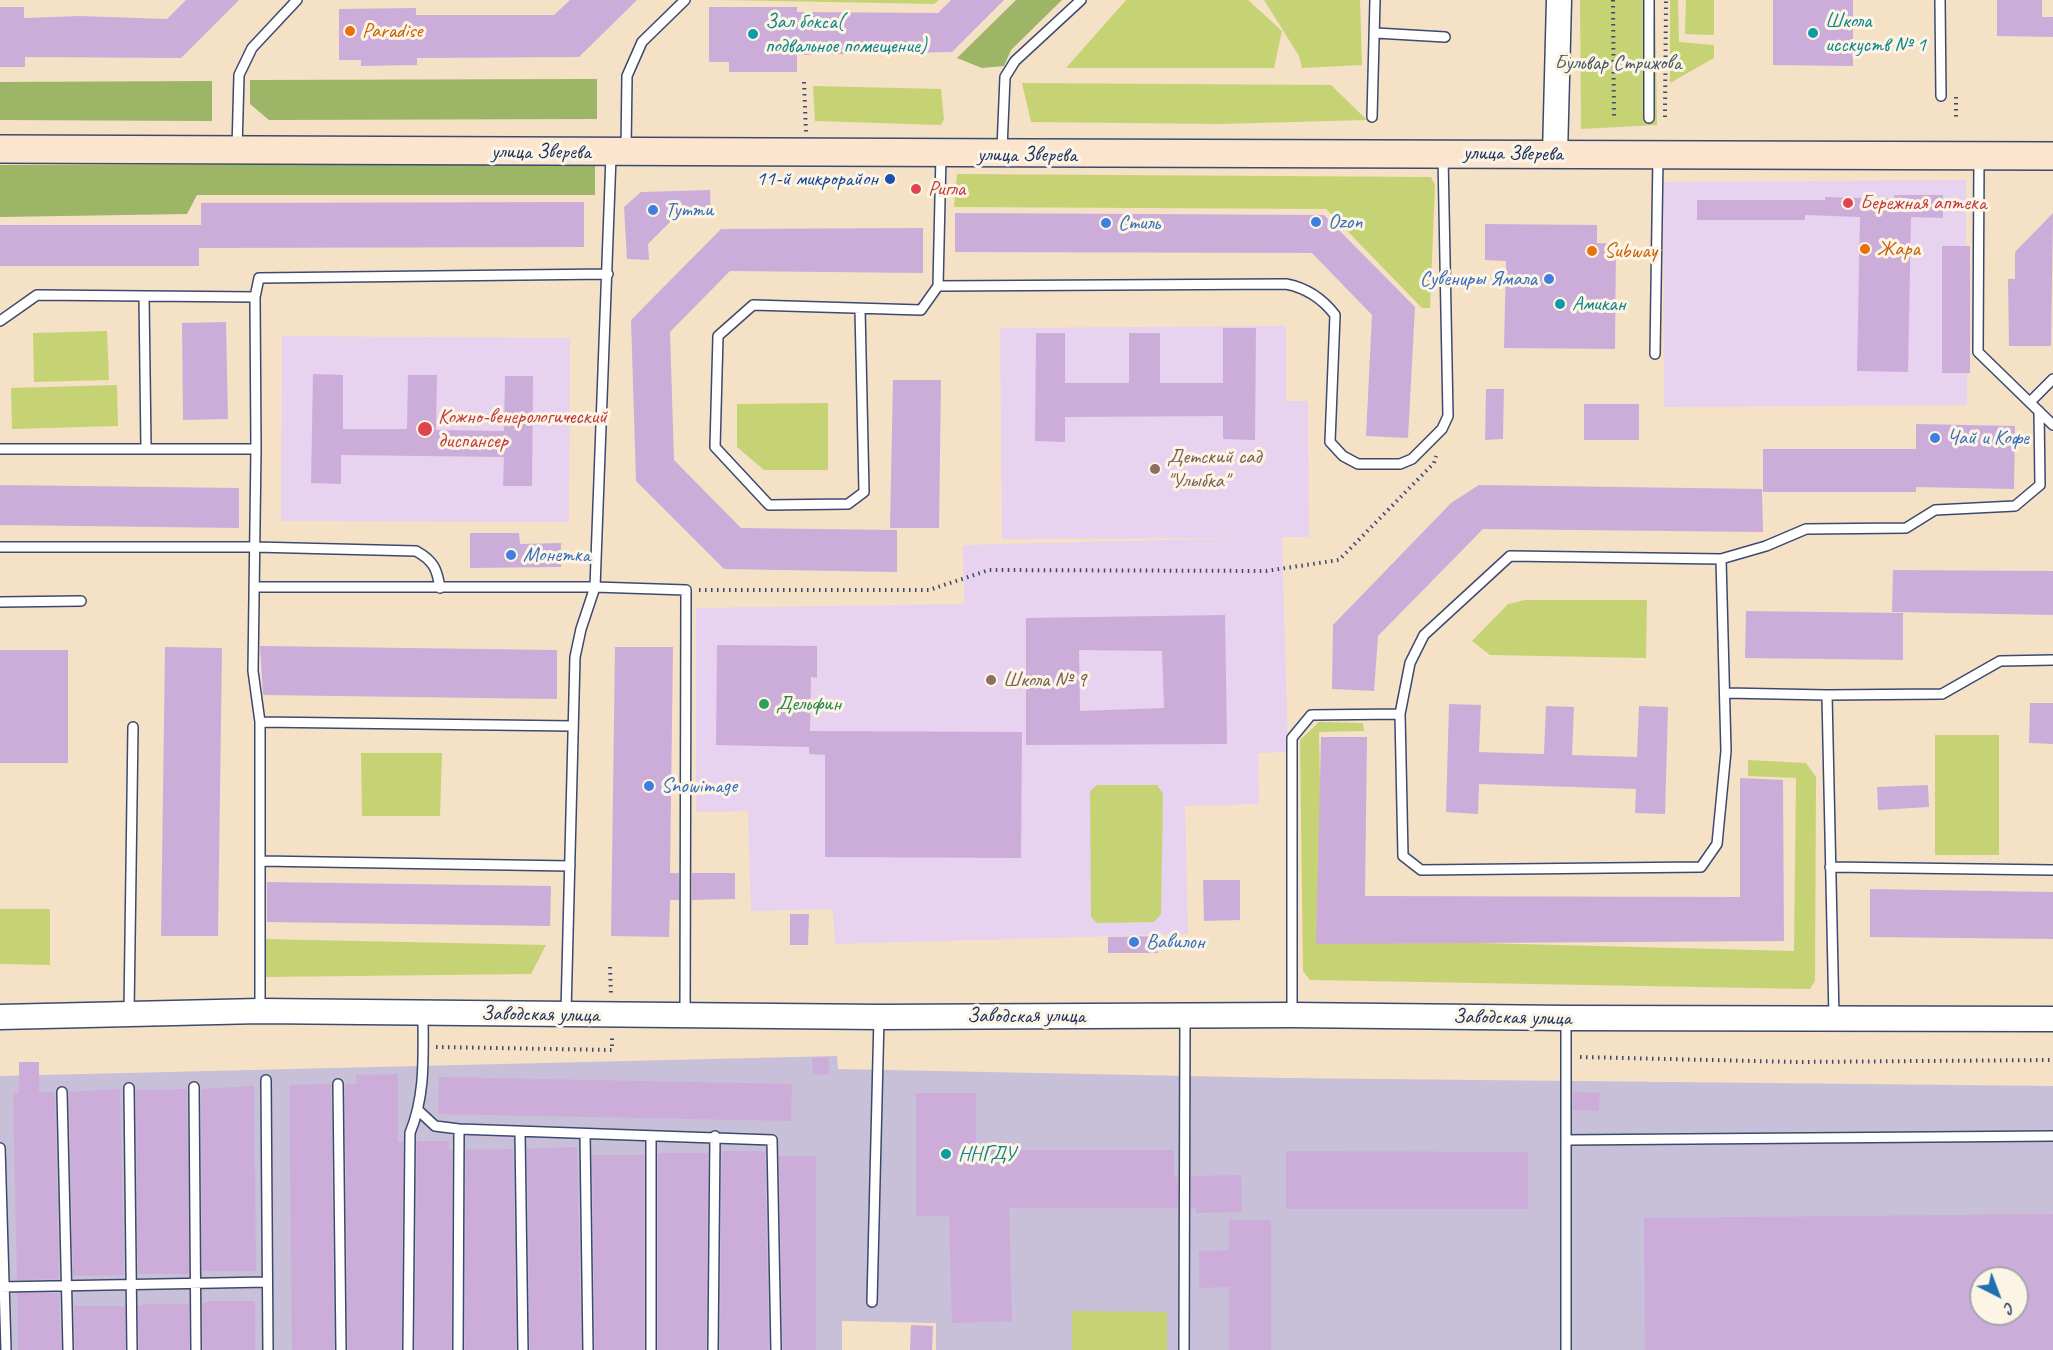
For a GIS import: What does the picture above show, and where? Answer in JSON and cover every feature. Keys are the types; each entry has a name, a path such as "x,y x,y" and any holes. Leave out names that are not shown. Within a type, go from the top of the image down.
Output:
{"main road":[{"name":"улица Зверева","path":"0,149 941,155 1443,153 1658,156 2053,156"}],"street":[{"path":"1555,155 1559,0"},
{"name":"Заводская улица","path":"5,1015 129,1015 260,1011 879,1017 1292,1015 2053,1019"}],"lane":[{"path":"237,152 239,75 252,48 297,0"},
{"path":"566,1014 575,657 580,629 595,587 608,274 618,152 627,76 642,42 685,0"},
{"path":"1002,155 1005,77 1015,61 1081,0"},
{"path":"1372,117 1376,0"},
{"path":"1649,0 1649,117"},
{"path":"1940,0 1941,96"},
{"path":"1376,33 1445,37"},
{"path":"938,286 1286,284 1302,287 1324,301 1335,315 1330,442 1343,456 1358,464 1400,464 1412,459 1442,429 1448,416 1443,153"},
{"path":"861,309 864,492 848,504 769,505 715,447 718,336 753,305 921,310 938,286 941,155"},
{"path":"1655,354 1658,156"},
{"path":"1979,156 1978,352 2053,425"},
{"path":"260,1011 260,722 253,671 256,449 255,297 259,278 608,274"},
{"path":"0,321 37,295 255,297"},
{"path":"144,296 146,448"},
{"path":"2030,402 2053,379"},
{"path":"1720,559 1726,693 1726,751 1717,844 1701,867 1421,870 1403,856 1400,714 1410,663 1424,635 1510,556 1720,559 1766,546 1806,529 1906,528 1935,510 2015,506 2040,485 2039,411"},
{"path":"0,448 256,449"},
{"path":"0,547 255,547 416,551 430,559 437,569 440,588"},
{"path":"254,587 595,587 686,590 685,1016"},
{"path":"0,602 81,601"},
{"path":"1726,693 1827,695 1942,693 2000,661 2053,660"},
{"path":"1827,695 1834,1018"},
{"path":"1292,1015 1292,738 1311,715 1400,714"},
{"path":"260,722 572,726"},
{"path":"129,1015 134,727"},
{"path":"260,861 570,866"},
{"path":"1830,867 2053,870"},
{"path":"408,1350 410,1132 419,1112 423,1086 423,1013"},
{"path":"1184,1350 1185,1016"},
{"path":"872,1302 879,1017"},
{"path":"1566,1018 1566,1350"},
{"path":"266,1080 268,1350"},
{"path":"338,1083 341,1350"},
{"path":"194,1087 196,1350"},
{"path":"129,1088 132,1350"},
{"path":"62,1092 68,1350"},
{"path":"419,1112 435,1126 459,1129 715,1136 772,1140 776,1350"},
{"path":"458,1350 459,1129"},
{"path":"520,1132 523,1350"},
{"path":"585,1134 588,1350"},
{"path":"651,1136 651,1350"},
{"path":"713,1350 715,1136"},
{"path":"1566,1140 2053,1136"},
{"path":"0,1148 6,1350"},
{"path":"3,1287 267,1282"}],"path":[{"path":"1613,0 1614,118"},
{"path":"1665,117 1666,0"},
{"path":"686,590 929,590 989,570 1266,571 1339,560 1434,463 1442,429"},
{"path":"431,1047 612,1050"},
{"path":"1566,1057 1797,1062 2053,1060"}],"shaded area":[{"path":"1966,180 1967,405 1664,407 1663,182"},
{"name":"Школа № 9","path":"1286,326 1286,401 1308,401 1309,537 1282,537 1288,752 1258,753 1259,804 1185,806 1188,934 835,944 833,909 751,911 748,811 696,812 696,608 964,604 963,545 1246,538 1002,539 1000,328"},
{"name":"Кожно-венерологический диспансер","path":"282,336 570,338 569,522 281,521"},
{"path":"837,1056 838,1069 1286,1078 2053,1086 2053,1350 936,1350 936,1323 842,1321 842,1350 0,1350 0,1076"}],"green space":[{"path":"723,0 939,0 934,4"},
{"path":"1016,0 1062,0 1011,50 1004,66 982,68 957,58"},
{"path":"1126,0 1248,0 1282,31 1274,68 1066,68"},
{"path":"1264,0 1360,0 1362,65 1302,68 1299,56"},
{"name":"Бульвар Стрижова","path":"1580,0 1655,0 1657,125 1581,129"},
{"path":"1670,0 1678,0 1679,42 1714,45 1714,58 1670,83"},
{"path":"1686,0 1714,0 1714,35 1685,34"},
{"path":"597,79 597,119 269,120 250,104 250,80"},
{"path":"212,81 212,121 0,120 0,82"},
{"path":"1022,83 1331,85 1367,120 1220,124 1031,122"},
{"path":"813,86 941,89 944,119 941,125 815,121"},
{"path":"595,164 595,195 197,195 187,214 0,217 0,165"},
{"path":"957,174 1431,177 1435,185 1430,308 1422,308 1326,209 954,207"},
{"path":"107,331 109,380 34,382 33,333"},
{"path":"117,385 118,426 12,429 11,388"},
{"path":"828,403 828,470 764,470 737,447 737,404"},
{"path":"1525,600 1647,600 1646,658 1490,655 1472,641 1508,604"},
{"path":"1319,722 1363,723 1364,731 1319,732 1323,939 1794,951 1796,778 1748,776 1748,760 1806,763 1816,777 1815,981 1810,989 1310,980 1303,971 1300,740"},
{"path":"1935,735 1999,735 1999,855 1935,855"},
{"path":"361,753 442,753 440,816 362,816"},
{"path":"1097,785 1157,785 1163,794 1161,914 1154,922 1097,923 1091,917 1090,791"},
{"path":"0,909 50,909 50,965 0,964"},
{"path":"264,939 546,945 531,974 265,977"},
{"path":"1072,1311 1167,1312 1167,1350 1072,1350"}],"building":[{"path":"186,0 239,0 181,58 25,57 25,67 0,67 0,7 24,7 24,18 79,16 167,19"},
{"path":"570,0 637,0 579,57 417,58 417,65 361,66 361,60 339,60 339,9 416,8 416,15 554,15"},
{"path":"951,0 1004,0 952,52 797,55 797,72 729,72 729,62 709,62 709,7 797,7 797,12 938,13"},
{"name":"Школа исскуств № 1","path":"1773,0 1853,0 1853,66 1773,65"},
{"path":"1997,0 2042,0 2042,17 2053,17 2053,37 1997,36"},
{"path":"710,190 711,214 676,216 648,244 649,260 627,259 624,207 641,192"},
{"path":"1894,195 1943,195 1943,218 1911,217 1908,372 1857,371 1860,217 1805,215 1805,220 1697,220 1697,200 1825,200 1825,197 1894,199"},
{"path":"584,202 584,247 199,248 199,266 0,266 0,225 201,225 201,203"},
{"path":"955,213 1324,215 1415,307 1408,438 1366,436 1372,315 1312,253 955,252"},
{"path":"2053,213 2051,346 2009,346 2008,279 2015,279 2015,252"},
{"name":"Амикан","path":"1485,224 1597,225 1597,243 1616,244 1615,349 1504,348 1506,261 1485,260"},
{"path":"923,228 923,273 730,271 670,332 674,460 741,528 897,530 897,572 724,569 636,481 631,320 721,229"},
{"path":"1942,246 1970,246 1970,373 1942,373"},
{"path":"226,322 228,419 183,420 182,323"},
{"path":"1223,328 1256,328 1255,440 1223,439 1223,416 1065,417 1065,442 1035,441 1036,333 1065,333 1065,383 1129,383 1129,333 1160,333 1160,383 1223,383"},
{"path":"313,374 343,375 343,429 407,429 408,375 437,375 436,430 504,431 505,376 533,376 532,486 503,486 504,457 341,455 341,484 311,483"},
{"path":"893,380 941,380 939,528 890,528"},
{"path":"1486,389 1504,389 1503,439 1485,440"},
{"path":"1584,404 1639,404 1639,440 1584,440"},
{"path":"1916,424 2015,426 2014,489 1916,487 1916,492 1763,492 1763,449 1916,449"},
{"path":"0,485 239,488 239,528 0,525"},
{"path":"1479,485 1762,489 1763,532 1483,529 1378,636 1374,691 1332,689 1333,625 1451,503"},
{"path":"470,533 519,533 520,544 561,543 561,567 470,568"},
{"path":"1893,570 2053,571 2053,615 1892,612"},
{"path":"1746,611 1903,613 1903,660 1745,658"},
{"path":"1225,615 1227,744 1026,745 1026,618","holes":["1079,650 1162,651 1164,708 1080,711"]},
{"path":"717,645 817,646 817,678 811,677 810,731 1022,732 1021,858 825,857 825,755 809,754 809,747 716,745"},
{"path":"260,646 557,650 557,699 263,695"},
{"path":"165,647 222,648 218,936 161,936"},
{"path":"615,647 673,647 670,873 679,873 679,900 670,900 669,937 611,936"},
{"path":"0,650 68,650 68,763 0,763"},
{"path":"2030,703 2053,703 2053,744 2029,743"},
{"path":"1449,704 1481,705 1479,752 1544,754 1546,706 1574,707 1572,755 1637,757 1639,706 1668,707 1665,814 1635,813 1636,789 1479,784 1478,814 1446,812"},
{"path":"1321,737 1367,737 1365,896 1740,897 1740,778 1783,780 1784,941 1316,944"},
{"path":"1928,785 1929,807 1878,810 1877,787"},
{"path":"692,873 735,873 735,899 692,900"},
{"path":"1203,880 1240,880 1240,920 1204,921"},
{"path":"267,882 551,886 550,926 267,922"},
{"path":"1870,889 2053,892 2053,939 1870,937"},
{"path":"790,914 809,914 808,945 790,945"},
{"path":"1158,936 1158,953 1108,953 1108,937"},
{"path":"829,1057 829,1074 813,1075 812,1058"},
{"path":"19,1062 39,1062 39,1092 55,1092 59,1279 17,1280 13,1093 19,1093"},
{"path":"398,1074 398,1142 403,1142 401,1350 348,1350 345,1084 356,1084 356,1075"},
{"path":"439,1077 792,1084 791,1121 438,1114"},
{"path":"331,1084 334,1350 292,1350 289,1085"},
{"path":"254,1086 256,1271 202,1271 201,1089"},
{"path":"120,1089 124,1275 73,1276 69,1092"},
{"path":"187,1089 189,1271 187,1274 138,1274 136,1090"},
{"path":"1573,1092 1600,1093 1599,1111 1573,1110"},
{"path":"916,1093 976,1093 976,1150 1174,1150 1174,1177 1178,1177 1178,1208 1009,1208 1012,1321 952,1323 949,1216 916,1216"},
{"path":"417,1141 449,1141 449,1150 452,1150 451,1350 415,1350"},
{"path":"577,1147 581,1350 530,1350 527,1149"},
{"path":"513,1149 516,1350 465,1350 466,1150"},
{"path":"725,1151 765,1151 769,1350 720,1350 722,1153"},
{"path":"1286,1151 1528,1152 1528,1209 1286,1209"},
{"path":"708,1153 706,1350 658,1350 658,1154"},
{"path":"592,1155 644,1155 644,1350 595,1350"},
{"path":"779,1156 816,1156 816,1350 783,1350"},
{"path":"1241,1175 1242,1212 1196,1213 1196,1208 1191,1208 1191,1176"},
{"path":"2053,1214 2053,1350 1645,1350 1644,1218"},
{"path":"1229,1220 1271,1220 1271,1350 1229,1350 1229,1287 1199,1288 1199,1251 1229,1250"},
{"path":"17,1293 59,1293 61,1350 18,1350"},
{"path":"255,1301 255,1350 203,1350 202,1303"},
{"path":"189,1304 189,1350 139,1350 138,1306"},
{"path":"74,1306 125,1306 125,1350 75,1350"},
{"path":"911,1325 933,1326 932,1350 910,1350"}],"place":[{"name":"Paradise","path":"350,31"},
{"name":"Школа исскуств № 1","path":"1813,33"},
{"name":"Зал бокса( подвальное помещение)","path":"753,34"},
{"name":"11-й микрорайон","path":"890,179"},
{"name":"Ригла","path":"916,189"},
{"name":"Бережная аптека","path":"1848,203"},
{"name":"Тутти","path":"653,210"},
{"name":"Ozon","path":"1316,222"},
{"name":"Стиль","path":"1106,223"},
{"name":"Жара","path":"1865,249"},
{"name":"Subway","path":"1592,251"},
{"name":"Cувениры Ямала","path":"1549,279"},
{"name":"Амикан","path":"1560,304"},
{"name":"Кожно-венерологический диспансер","path":"425,429"},
{"name":"Чай и Кофе","path":"1935,438"},
{"name":"Детский сад \"Улыбка\"","path":"1155,469"},
{"name":"Монетка","path":"511,555"},
{"name":"Школа № 9","path":"991,680"},
{"name":"Дельфин","path":"764,704"},
{"name":"Snowimage","path":"649,786"},
{"name":"Вавилон","path":"1134,942"},
{"name":"ННГДУ","path":"946,1154"}]}
